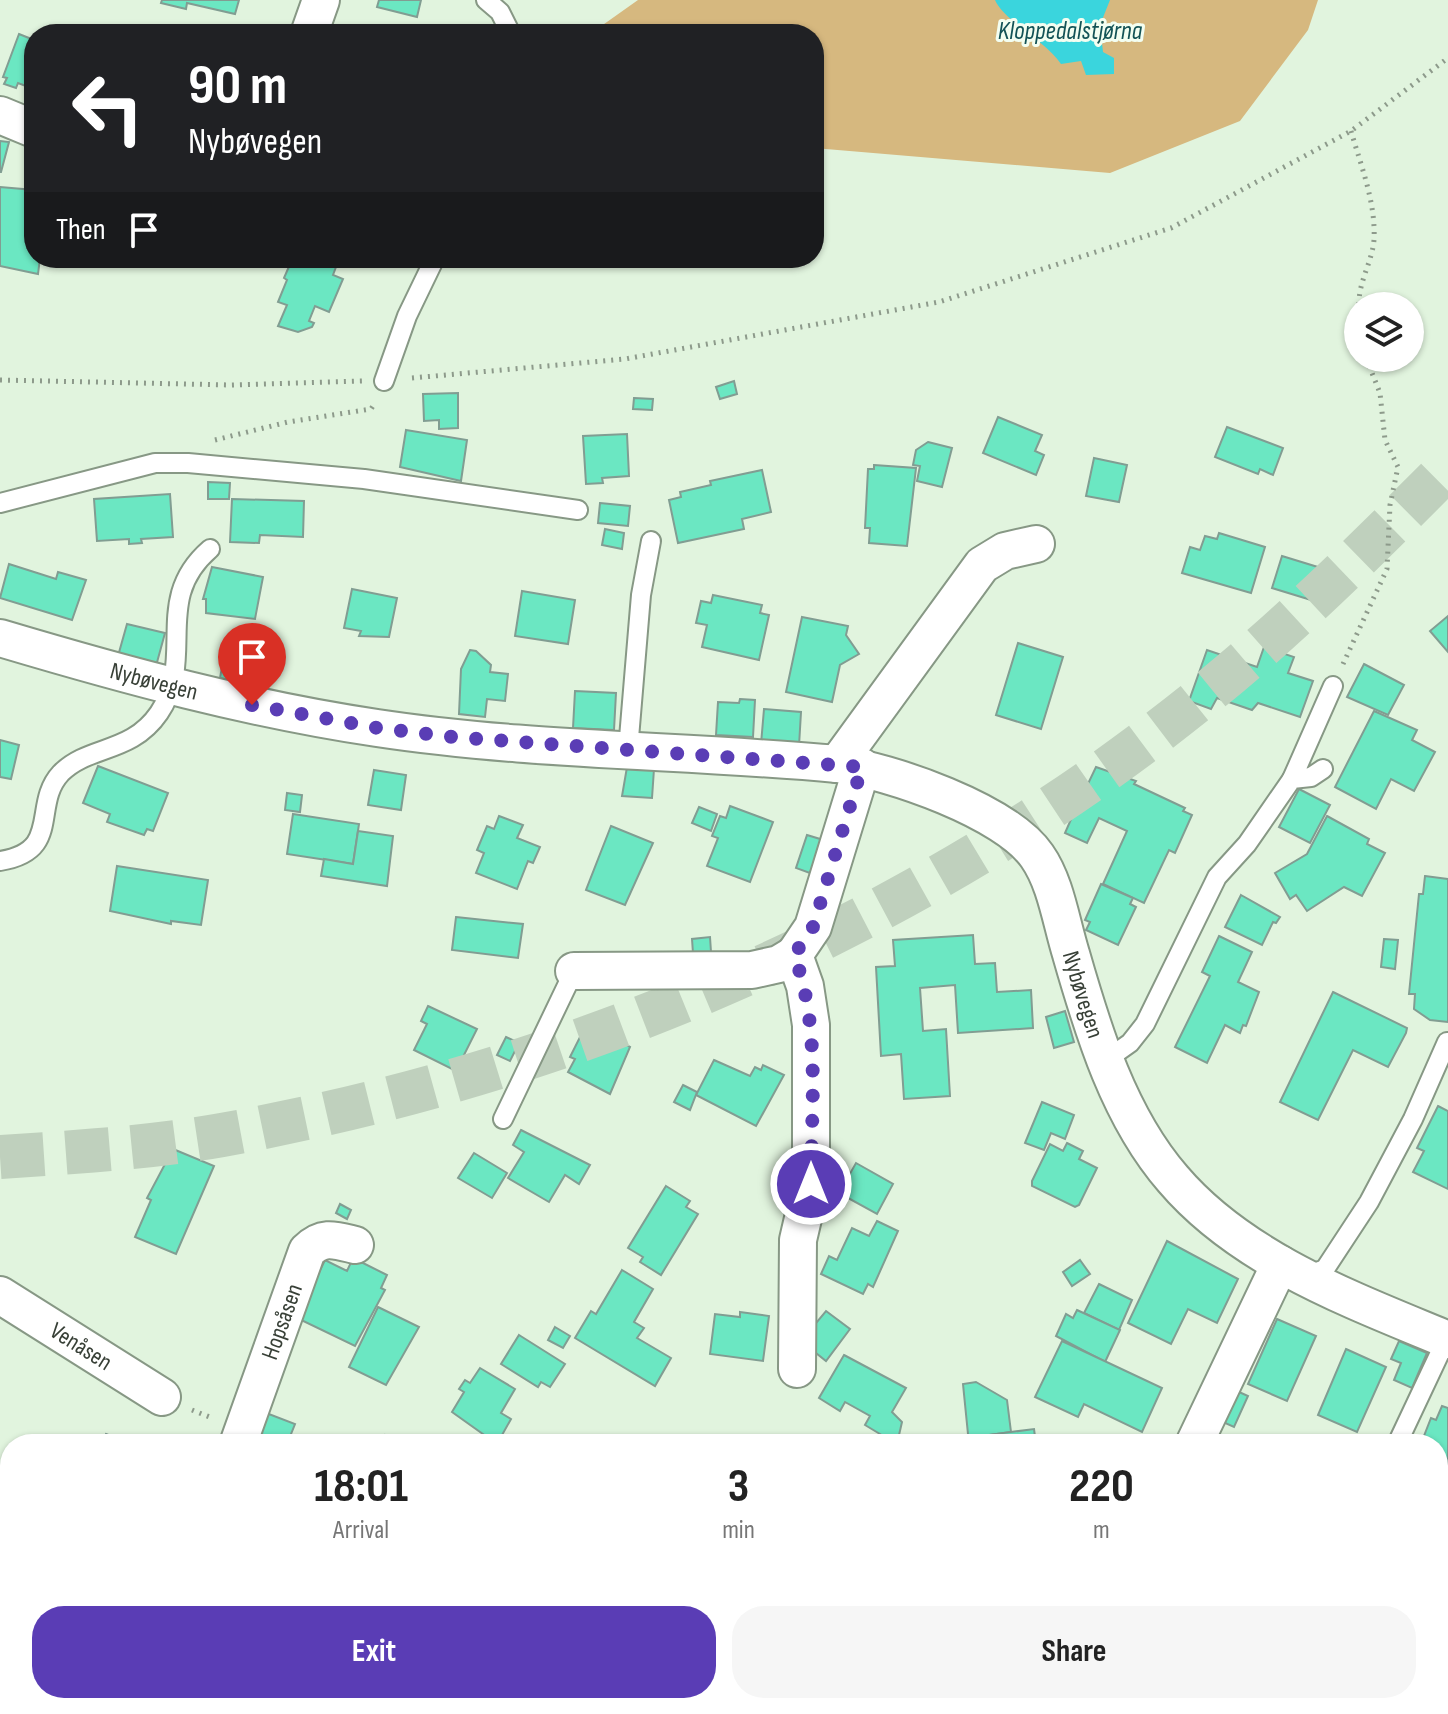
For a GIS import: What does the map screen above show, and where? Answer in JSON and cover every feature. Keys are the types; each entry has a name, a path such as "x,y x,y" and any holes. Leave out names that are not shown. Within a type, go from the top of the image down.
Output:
{"street":[{"path":"313,24 321,0"},
{"path":"0,115 24,125"},
{"path":"574,971 752,970 779,964 794,955 813,927 850,766 982,565 1005,551 1036,544"},
{"name":"Nybøvegen","path":"0,638 171,688 378,728 850,766 916,782 1023,840 1037,856 1048,877 1083,997 1106,1060 1137,1128 1171,1177 1210,1217 1294,1270 1447,1340"},
{"path":"794,955 805,986 811,1025 811,1184 798,1240 797,1369"},
{"name":"Hopsåsen","path":"241,1434 307,1251 317,1241 330,1238 355,1245"},
{"path":"1200,1434 1294,1270"},
{"name":"Venåsen","path":"0,1295 162,1397"}],"lane":[{"path":"486,0 500,12 506,24"},
{"path":"384,381 407,316 430,268"},
{"path":"0,503 155,463 234,466 350,477 578,510"},
{"path":"628,750 641,595 651,541"},
{"path":"0,861 33,849 41,837 59,775 77,762 114,749 142,734 160,712 171,688 183,583 191,565 210,549"},
{"path":"1106,1060 1130,1043 1145,1024 1217,877 1247,844 1292,779 1333,686"},
{"path":"1292,779 1311,777 1323,769"},
{"path":"503,1119 574,971"},
{"path":"1294,1270 1325,1269 1369,1202 1442,1068 1447,1042"},
{"path":"1402,1434 1447,1340"}],"path":[{"path":"0,380 231,385 384,381 625,359 939,302 1171,228 1351,131 1448,58"},
{"path":"1351,131 1371,199 1374,242 1359,292"},
{"path":"1333,686 1387,569 1390,505 1398,467 1385,440 1380,393 1372,372"},
{"path":"155,463 176,452 237,433 371,409 384,381"},
{"path":"162,1397 232,1434"}],"shaded area":[{"path":"638,0 1318,0 1308,30 1240,121 1110,173 824,149 824,24 604,24"}],"water":[{"name":"Kloppedalstjørna","path":"995,0 1110,0 1100,25 1103,52 1114,58 1114,74 1086,75 1081,61 1061,64 1007,15"}],"building":[{"path":"162,0 239,0 235,14 187,3 186,9 161,3"},
{"path":"379,0 421,0 417,17 377,7"},
{"path":"19,34 24,36 24,85 18,83 16,88 4,84 7,78 3,77"},
{"path":"0,141 9,142 1,172 0,172"},
{"path":"0,187 24,189 24,268 39,268 38,274 0,266"},
{"path":"288,268 336,268 333,275 343,279 329,312 315,306 309,321 314,323 312,327 298,332 278,326 287,305 278,302 287,280 284,278"},
{"path":"734,381 737,394 720,399 716,387"},
{"path":"458,393 458,428 439,429 439,420 424,421 423,394"},
{"path":"634,398 653,399 652,410 633,409"},
{"path":"998,417 1042,435 1035,451 1044,455 1036,475 983,453"},
{"path":"1227,427 1283,448 1273,475 1260,469 1258,474 1215,457"},
{"path":"406,430 467,440 461,481 400,467"},
{"path":"627,434 629,476 602,478 603,483 586,484 583,436"},
{"path":"928,442 952,448 942,487 917,481 920,466 913,465 916,450"},
{"path":"1094,458 1127,465 1119,502 1086,496"},
{"path":"874,465 916,468 907,546 869,543 870,528 865,528 868,469 874,469"},
{"path":"762,470 771,512 742,519 744,529 678,543 669,500 681,497 680,492 711,485 710,481"},
{"path":"208,482 230,483 229,499 208,499"},
{"path":"170,494 173,537 141,539 142,543 129,544 129,539 97,541 94,499"},
{"path":"232,499 304,501 303,537 260,535 259,543 230,542"},
{"path":"600,503 630,506 628,526 598,523"},
{"path":"605,529 624,533 622,549 602,545"},
{"path":"1219,533 1265,547 1251,593 1182,573 1190,547 1200,550 1205,536 1217,539"},
{"path":"1282,556 1321,568 1311,600 1272,588"},
{"path":"9,564 56,579 58,572 86,580 72,620 0,598"},
{"path":"212,567 263,577 255,619 206,613 206,599 203,599"},
{"path":"352,589 397,598 389,637 359,636 361,631 344,628"},
{"path":"522,591 575,600 568,644 515,636"},
{"path":"713,595 762,605 760,613 769,615 759,660 702,647 707,625 696,623 701,601 711,603"},
{"path":"1448,616 1448,652 1430,631"},
{"path":"802,617 848,626 846,635 859,654 840,665 832,702 786,692"},
{"path":"127,624 165,633 156,666 118,656"},
{"path":"1018,643 1063,657 1041,729 996,715"},
{"path":"1264,647 1294,657 1288,673 1313,681 1300,717 1258,703 1252,710 1217,698 1211,709 1189,701 1207,650 1257,667"},
{"path":"470,650 476,651 491,665 490,672 508,674 505,701 487,699 485,717 459,714 461,669"},
{"path":"225,651 265,658 260,686 220,678"},
{"path":"1364,664 1404,685 1388,715 1347,697"},
{"path":"575,691 616,693 614,730 573,728"},
{"path":"740,699 755,700 753,737 716,735 718,702 739,703"},
{"path":"764,709 801,712 799,746 761,744"},
{"path":"1374,711 1417,730 1412,740 1435,752 1414,791 1391,779 1376,809 1335,787"},
{"path":"0,740 19,745 11,779 0,777"},
{"path":"98,766 168,793 153,831 147,829 144,835 107,822 110,814 83,803"},
{"path":"627,767 654,769 652,798 622,796"},
{"path":"1096,767 1136,781 1134,784 1185,808 1183,811 1192,815 1175,853 1169,850 1144,903 1103,884 1127,831 1099,818 1087,843 1065,833 1076,808 1072,805 1081,786 1086,788"},
{"path":"374,770 406,775 401,810 368,805"},
{"path":"1299,789 1330,805 1310,843 1279,827"},
{"path":"287,793 302,795 300,812 285,810"},
{"path":"730,806 773,822 750,882 707,866 718,838 712,836 720,816 726,818"},
{"path":"699,807 717,814 711,831 692,823"},
{"path":"293,814 359,824 353,864 287,854"},
{"path":"499,816 523,825 517,838 540,847 533,863 528,861 517,889 476,873 484,853 477,850 487,826 494,829"},
{"path":"1327,816 1369,839 1367,844 1385,853 1362,896 1344,887 1307,911 1296,895 1290,899 1275,873 1307,854"},
{"path":"611,826 653,843 625,905 586,890"},
{"path":"358,831 393,836 387,886 321,876 324,859 353,864"},
{"path":"807,835 830,842 818,876 796,868"},
{"path":"117,866 208,880 201,925 171,921 171,924 110,911"},
{"path":"1425,876 1448,879 1448,1022 1430,1020 1414,1009 1415,994 1409,994 1419,894 1423,894"},
{"path":"1101,884 1133,898 1130,904 1136,907 1118,945 1086,930 1090,922 1085,920"},
{"path":"1241,895 1280,917 1276,923 1273,922 1262,945 1225,927"},
{"path":"456,917 523,924 518,958 452,950"},
{"path":"973,935 975,964 995,963 997,992 1031,990 1033,1028 958,1033 955,985 920,988 923,1031 946,1029 950,1096 904,1099 901,1054 881,1056 876,967 895,966 893,940"},
{"path":"1219,936 1252,952 1238,982 1259,992 1246,1026 1243,1025 1240,1033 1225,1025 1207,1063 1175,1047 1210,976 1202,972"},
{"path":"710,937 711,952 693,953 692,939"},
{"path":"1384,939 1398,940 1395,969 1381,967"},
{"path":"1333,992 1407,1028 1388,1067 1353,1050 1318,1120 1280,1102"},
{"path":"428,1006 477,1029 456,1071 414,1050 427,1024 421,1021"},
{"path":"1065,1011 1074,1042 1054,1048 1046,1017"},
{"path":"597,1023 614,1032 612,1037 630,1047 610,1094 568,1072 575,1059 570,1057 580,1037 586,1040"},
{"path":"506,1037 519,1043 510,1061 497,1055"},
{"path":"714,1060 750,1076 755,1067 761,1070 763,1065 784,1075 756,1126 696,1095"},
{"path":"683,1085 697,1092 690,1110 674,1102"},
{"path":"1042,1102 1074,1115 1065,1139 1051,1133 1044,1150 1025,1143"},
{"path":"1438,1106 1448,1111 1448,1189 1413,1172 1424,1151 1417,1148"},
{"path":"521,1130 590,1165 579,1184 565,1175 549,1202 508,1178 524,1152 513,1145"},
{"path":"1067,1143 1083,1151 1079,1159 1097,1168 1079,1205 1075,1207 1032,1186 1050,1144 1063,1151"},
{"path":"173,1149 214,1166 176,1254 135,1237 151,1200 147,1198"},
{"path":"474,1153 507,1173 492,1198 458,1178"},
{"path":"856,1163 893,1184 877,1214 839,1193"},
{"path":"666,1186 690,1201 686,1207 698,1214 661,1275 640,1262 643,1257 628,1248"},
{"path":"340,1204 351,1210 347,1219 336,1213"},
{"path":"877,1221 898,1231 873,1287 868,1284 863,1294 821,1274 829,1256 837,1260 852,1228 869,1236"},
{"path":"1167,1241 1238,1279 1217,1323 1188,1309 1171,1344 1128,1323"},
{"path":"353,1258 387,1275 381,1288 385,1290 355,1346 297,1318 325,1260 347,1271"},
{"path":"1080,1260 1090,1274 1072,1286 1063,1272"},
{"path":"622,1270 653,1289 634,1322 644,1328 637,1338 671,1358 655,1386 575,1338 591,1311 596,1314"},
{"path":"1099,1284 1132,1300 1119,1330 1084,1313"},
{"path":"378,1307 419,1327 386,1385 349,1367"},
{"path":"1077,1310 1120,1330 1105,1362 1056,1336 1066,1314 1073,1318"},
{"path":"826,1311 850,1329 826,1361 801,1341"},
{"path":"740,1312 769,1316 763,1361 710,1354 715,1314 740,1317"},
{"path":"1277,1319 1316,1336 1287,1401 1248,1384"},
{"path":"555,1327 570,1336 563,1348 548,1340"},
{"path":"519,1335 565,1364 550,1387 541,1382 538,1387 501,1364"},
{"path":"1062,1341 1162,1388 1142,1432 1084,1404 1078,1417 1035,1397"},
{"path":"1399,1341 1427,1353 1412,1388 1394,1380 1401,1363 1391,1359"},
{"path":"1346,1349 1386,1367 1357,1432 1318,1415"},
{"path":"844,1355 906,1388 892,1412 902,1422 899,1434 880,1434 865,1425 870,1416 845,1402 840,1411 819,1398"},
{"path":"480,1368 515,1389 501,1413 511,1419 503,1434 483,1434 452,1412 464,1392 459,1389 465,1380 470,1383"},
{"path":"976,1382 1007,1400 1011,1432 968,1434 963,1384"},
{"path":"1228,1387 1248,1396 1234,1427 1214,1418"},
{"path":"1442,1406 1448,1408 1448,1434 1425,1434 1431,1418 1436,1420"},
{"path":"261,1411 295,1424 291,1434 253,1431"},
{"path":"1034,1429 1035,1434 996,1434"}],"tunnel":[{"path":"0,1157 195,1139 355,1107 487,1071 616,1027 742,976 865,917 984,850 1098,775 1207,693 1270,640 1448,468"}],"route":[{"path":"252,705 378,728 453,737 776,758 862,767 813,927 794,955 805,986 811,1025 811,1184"}]}
